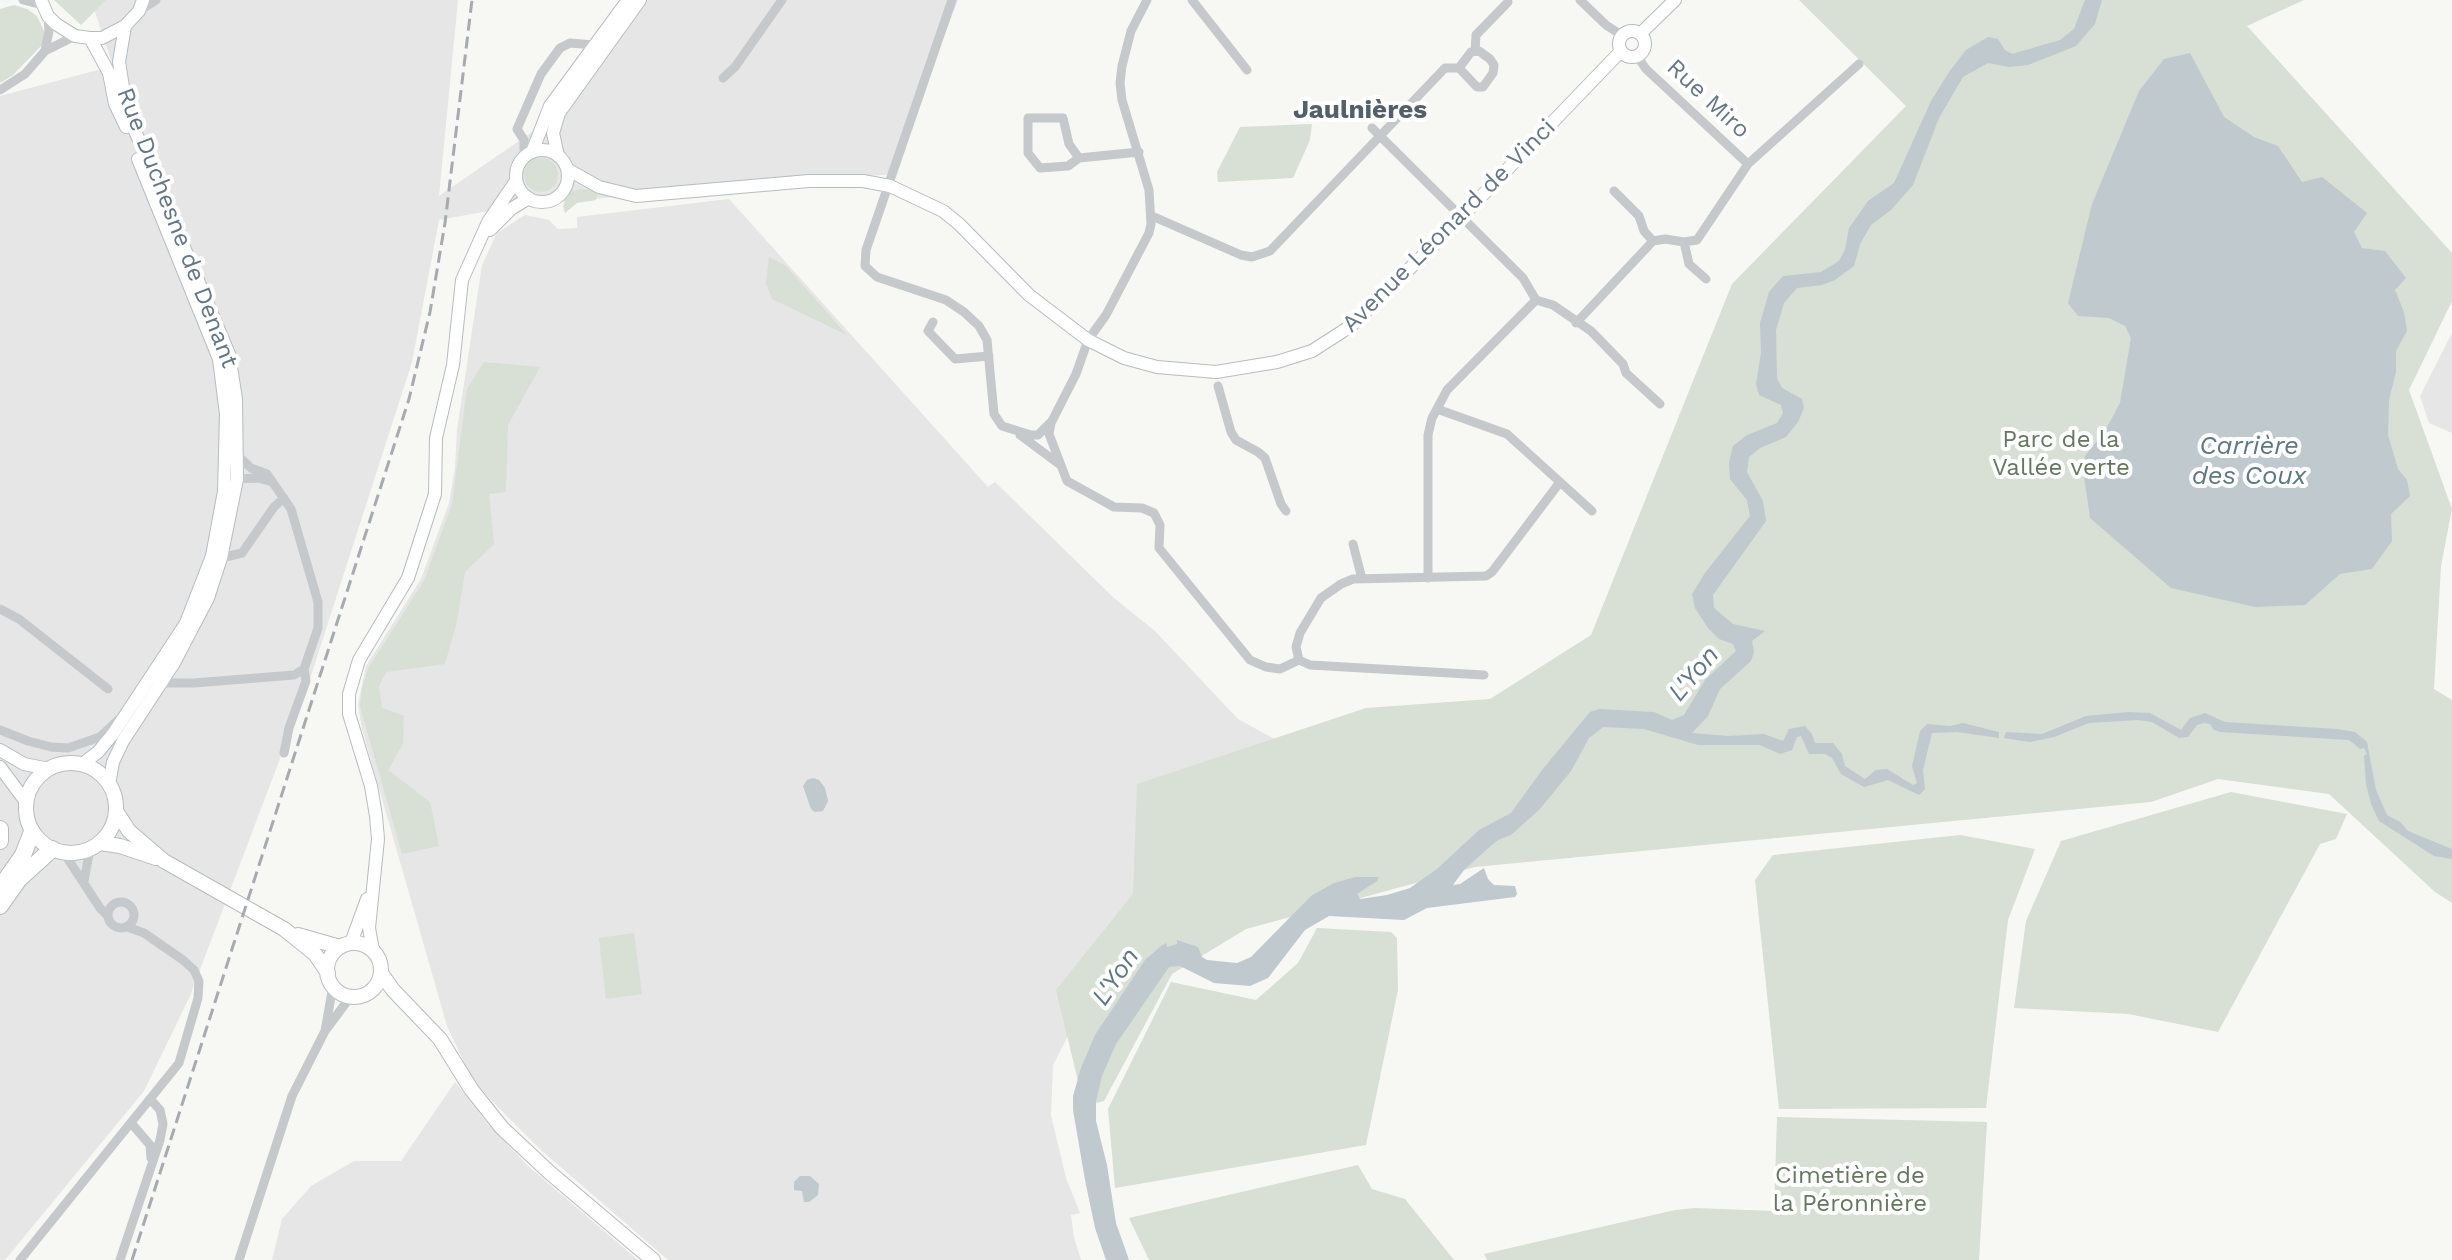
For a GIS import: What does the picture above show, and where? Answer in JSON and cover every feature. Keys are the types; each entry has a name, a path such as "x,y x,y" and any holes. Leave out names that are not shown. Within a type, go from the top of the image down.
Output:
{"highway":[{"path":"0,829 0,841"},
{"path":"0,888 23,855 32,832"},
{"path":"0,906 19,879 58,851"}],"main road":[{"path":"628,0 550,106 528,154 517,168 516,181 488,222 462,280 453,365 436,438 435,494 408,578 359,660 349,694 349,714 371,786 376,816 378,839 369,928 381,973 440,1039 471,1089 502,1128 653,1260"},
{"path":"516,181 529,198 536,201 550,200 563,190 567,169 558,156 553,133 559,113 640,0"},
{"path":"1640,34 1675,0"},
{"path":"44,7 65,31 75,36 102,38 125,26 141,5"},
{"name":"Rue Duchesne de Denant","path":"81,765 98,752 113,734 169,651 194,606 212,556 237,455 236,399 229,354 127,112 119,62 125,26"},
{"path":"1628,32 1640,34 1645,48 1637,56 1631,57 1621,51 1623,36 1628,32"},
{"name":"Rue Duchesne de Denant","path":"90,38 109,73 115,104 219,359 231,478 221,558 208,598 161,683 123,741 113,762 109,785"},
{"name":"Avenue Léonard de Vinci","path":"563,190 580,185 626,195 648,196 809,181 863,181 890,186 923,200 951,218 1029,295 1088,340 1124,358 1157,367 1216,372 1249,368 1312,351 1363,316 1621,51"},
{"path":"528,154 546,150 558,156"},
{"name":"Avenue Léonard de Vinci","path":"567,169 599,187"},
{"path":"479,241 511,209 529,198"},
{"path":"0,750 24,764 49,769"},
{"path":"95,846 108,834 116,811 115,798 109,785 92,769 81,765 60,765 49,769 30,789 26,802 27,818 32,832 58,851 95,846 130,849 164,861 284,929 315,954 330,979 359,995 411,1010"},
{"path":"0,767 26,802"},
{"path":"116,811 129,831 164,861"},
{"path":"330,979 330,958 346,945 371,888"},
{"path":"284,929 346,945 359,943 373,950"},
{"path":"359,995 373,989 381,973"}],"street":[{"path":"23,0 44,7 49,31 45,51"},
{"path":"141,5 156,0"},
{"path":"723,78 735,67 782,0"},
{"path":"952,0 864,262 867,270 877,277 956,305 979,326 987,340 997,421 1059,464"},
{"path":"1147,0 1131,31 1120,83 1122,100 1149,190 1152,216 1149,233 1106,315 1088,340 1076,374 1051,423 1049,434 1067,481 1107,504 1142,508 1154,513 1160,525 1159,548 1250,660 1280,669 1299,660 1310,665 1484,675"},
{"path":"1192,0 1247,70"},
{"path":"1580,0 1606,25 1623,36"},
{"path":"1475,51 1476,35 1508,2"},
{"path":"0,90 25,74 45,51 75,36"},
{"path":"528,154 517,129 541,74 560,48 570,43 593,45"},
{"path":"1152,216 1241,255 1261,255 1278,245 1445,68 1459,68 1477,87 1483,87 1494,65 1485,55 1475,51"},
{"path":"1459,68 1465,57 1475,51"},
{"name":"Rue Miro","path":"1637,56 1646,69 1748,164 1697,240 1684,242"},
{"path":"1748,164 1859,64"},
{"path":"1079,158 1069,144 1063,118 1028,118 1028,153 1040,168 1068,166 1079,158 1139,152"},
{"path":"1372,128 1523,278 1536,300 1553,305 1591,331 1623,364 1626,373 1660,404"},
{"path":"1614,191 1639,216 1644,231 1653,241"},
{"path":"1576,323 1653,241 1684,242 1689,264 1706,279"},
{"path":"1428,578 1428,435 1437,409 1447,390 1536,300"},
{"path":"933,322 928,331 955,359 989,356"},
{"path":"1218,386 1231,432 1236,440 1265,458 1286,511"},
{"path":"1437,409 1507,434 1592,511"},
{"path":"1018,433 1038,435 1051,423"},
{"path":"237,455 251,468 267,474 286,501 318,610 318,628 304,669 306,681 289,728 284,753"},
{"path":"231,478 272,481"},
{"path":"1299,660 1296,647 1300,633 1321,598 1346,581 1482,577 1492,572 1560,482"},
{"path":"221,558 242,553 274,507 286,501"},
{"path":"1353,544 1362,579"},
{"path":"0,609 19,619 108,689"},
{"path":"161,683 294,675 304,669"},
{"path":"0,730 28,741 68,748 100,737 141,693"},
{"path":"84,881 95,846"},
{"path":"20,1260 179,1063 198,998 199,981 194,970 144,933 114,926 84,881 58,851"},
{"path":"92,897 127,904 144,933"},
{"path":"108,916 115,904"},
{"path":"127,927 134,917"},
{"path":"325,1031 330,979"},
{"path":"239,1260 292,1096 325,1031 359,995"},
{"path":"120,1260 160,1140 163,1124 160,1110 151,1100"},
{"path":"132,1124 150,1145 149,1169"}],"shaded area":[{"path":"91,0 458,0 439,196 532,132 626,0 958,0 894,174 521,205 439,220 412,362 309,682 190,996 144,1091 5,1260 0,1260 0,96 113,66"},
{"path":"729,199 988,487 995,482 1114,598 1155,631 1238,719 1289,747 1094,986 1053,1065 1051,1115 1066,1178 1080,1213 1071,1215 1081,1260 668,1260 541,1150 493,1102 471,1077 447,1026 362,729 358,705 366,666 421,579 449,503 482,265 497,233 525,215 549,220 558,229 577,228 577,217"},
{"path":"2452,333 2452,433 2429,423 2420,396"},
{"path":"455,1082 487,1123 528,1166 638,1260 272,1260 282,1219 311,1186 354,1161 401,1161"}],"green space":[{"path":"54,0 106,0 81,25"},
{"name":"Parc de la Vallée verte","path":"1799,0 2304,0 2247,26 2452,253 2452,301 2409,390 2452,509 2441,566 2434,689 2452,700 2452,903 2435,892 2329,794 2218,779 2151,802 1475,867 1246,929 1172,974 1104,1101 1084,1106 1056,990 1133,894 1137,784 1366,708 1490,699 1591,635 1732,284 1906,106"},
{"path":"14,5 37,16 44,31 44,43 13,75 0,83 0,9"},
{"path":"1312,124 1310,140 1293,178 1218,182 1217,172 1240,127"},
{"path":"541,158 553,163 558,175 553,187 541,192 529,187 524,175 529,163"},
{"path":"581,189 599,193 596,200 577,203 565,213 563,206 566,198 572,191"},
{"path":"769,257 786,266 847,335 772,299 766,283"},
{"path":"484,362 540,367 508,425 506,492 489,494 494,544 465,572 457,621 445,664 386,672 379,686 382,708 404,716 403,744 388,770 430,802 439,846 402,854 360,706 362,687 369,667 424,581 452,504 467,389"},
{"path":"2231,792 2347,814 2336,839 2320,844 2218,1032 2128,1014 2014,1008 2026,921 2061,841"},
{"path":"1960,835 2035,849 2008,920 1986,1108 1779,1109 1755,880 1773,855"},
{"path":"1317,928 1391,932 1397,938 1398,990 1366,1145 1115,1188 1108,1109 1171,982 1256,1000 1298,963"},
{"path":"634,933 642,994 606,999 599,938"},
{"name":"Cimetière de la Péronnière","path":"1777,1117 1987,1122 1979,1260 1487,1260 1484,1254 1675,1210 1774,1211"},
{"path":"1358,1165 1372,1189 1405,1199 1454,1260 1149,1260 1129,1218"}],"water":[{"path":"2085,0 2102,0 2095,24 2076,46 2028,65 2009,67 1988,63 1963,77 1939,118 1913,185 1891,210 1871,225 1860,244 1854,266 1835,280 1797,288 1784,303 1776,330 1777,378 1782,388 1802,399 1804,408 1786,437 1760,448 1749,457 1747,472 1763,501 1766,521 1713,595 1714,608 1733,624 1765,631 1752,641 1754,652 1751,661 1720,689 1708,716 1692,733 1728,736 1764,734 1783,741 1789,729 1805,726 1815,743 1833,743 1842,754 1845,766 1865,779 1876,770 1887,769 1913,785 1917,783 1912,766 1920,731 1927,724 1950,726 1963,723 1999,732 1999,738 1957,732 1932,733 1923,770 1925,789 1919,795 1888,780 1864,787 1841,774 1832,758 1825,754 1809,754 1801,736 1797,737 1792,750 1780,754 1760,745 1698,745 1644,729 1603,727 1589,738 1571,771 1539,810 1511,835 1498,840 1486,850 1453,885 1460,884 1484,868 1494,885 1515,886 1515,897 1427,908 1404,920 1329,916 1305,930 1268,978 1250,986 1214,983 1180,966 1169,967 1116,1044 1102,1076 1096,1101 1096,1121 1116,1223 1129,1260 1106,1260 1095,1228 1085,1180 1073,1096 1095,1035 1145,960 1166,943 1167,947 1177,944 1177,940 1198,947 1202,957 1207,960 1237,963 1251,957 1311,896 1334,883 1355,877 1379,877 1357,894 1360,899 1410,888 1437,869 1479,830 1511,813 1590,712 1599,709 1654,712 1672,720 1684,715 1705,680 1736,651 1733,644 1719,639 1708,628 1695,608 1692,594 1750,516 1747,500 1730,479 1729,462 1733,446 1747,435 1777,423 1783,413 1781,405 1759,395 1756,384 1761,353 1760,323 1769,292 1783,276 1821,272 1839,261 1845,250 1849,228 1868,201 1894,183 1931,101 1966,50 1988,37 1998,39 2012,54 2060,40 2074,29"},
{"name":"Carrière des Coux","path":"2190,53 2224,117 2254,137 2278,146 2302,182 2322,177 2367,213 2354,232 2362,248 2385,251 2406,278 2395,290 2404,312 2407,331 2396,351 2388,435 2398,469 2407,480 2410,496 2391,514 2392,541 2372,569 2340,574 2305,605 2255,607 2171,588 2090,518 2084,476 2085,456 2106,429 2120,403 2131,338 2125,326 2109,318 2078,316 2068,303 2092,204 2139,91 2164,59"},
{"path":"2150,713 2181,730 2190,718 2205,713 2225,722 2355,732 2367,742 2376,790 2387,815 2408,831 2452,849 2452,859 2434,856 2379,821 2366,784 2364,756 2367,754 2364,748 2360,749 2349,740 2220,732 2204,723 2197,725 2188,737 2179,738 2152,722 2138,720 2089,723 2054,737 2030,742 2004,738 2006,732 2042,734 2086,716"},
{"path":"813,778 825,788 828,801 823,811 811,809 803,786"},
{"path":"800,1176 810,1176 819,1184 818,1195 809,1202 804,1202 802,1191 794,1190 794,1182"}],"railway":[{"path":"132,1260 409,399 430,312 445,223 472,0"}],"district":[{"name":"Jaulnières","path":"1360,110"}],"water label":[{"name":"L'Yon","path":"1694,674"},
{"name":"L'Yon","path":"1116,977"}]}
